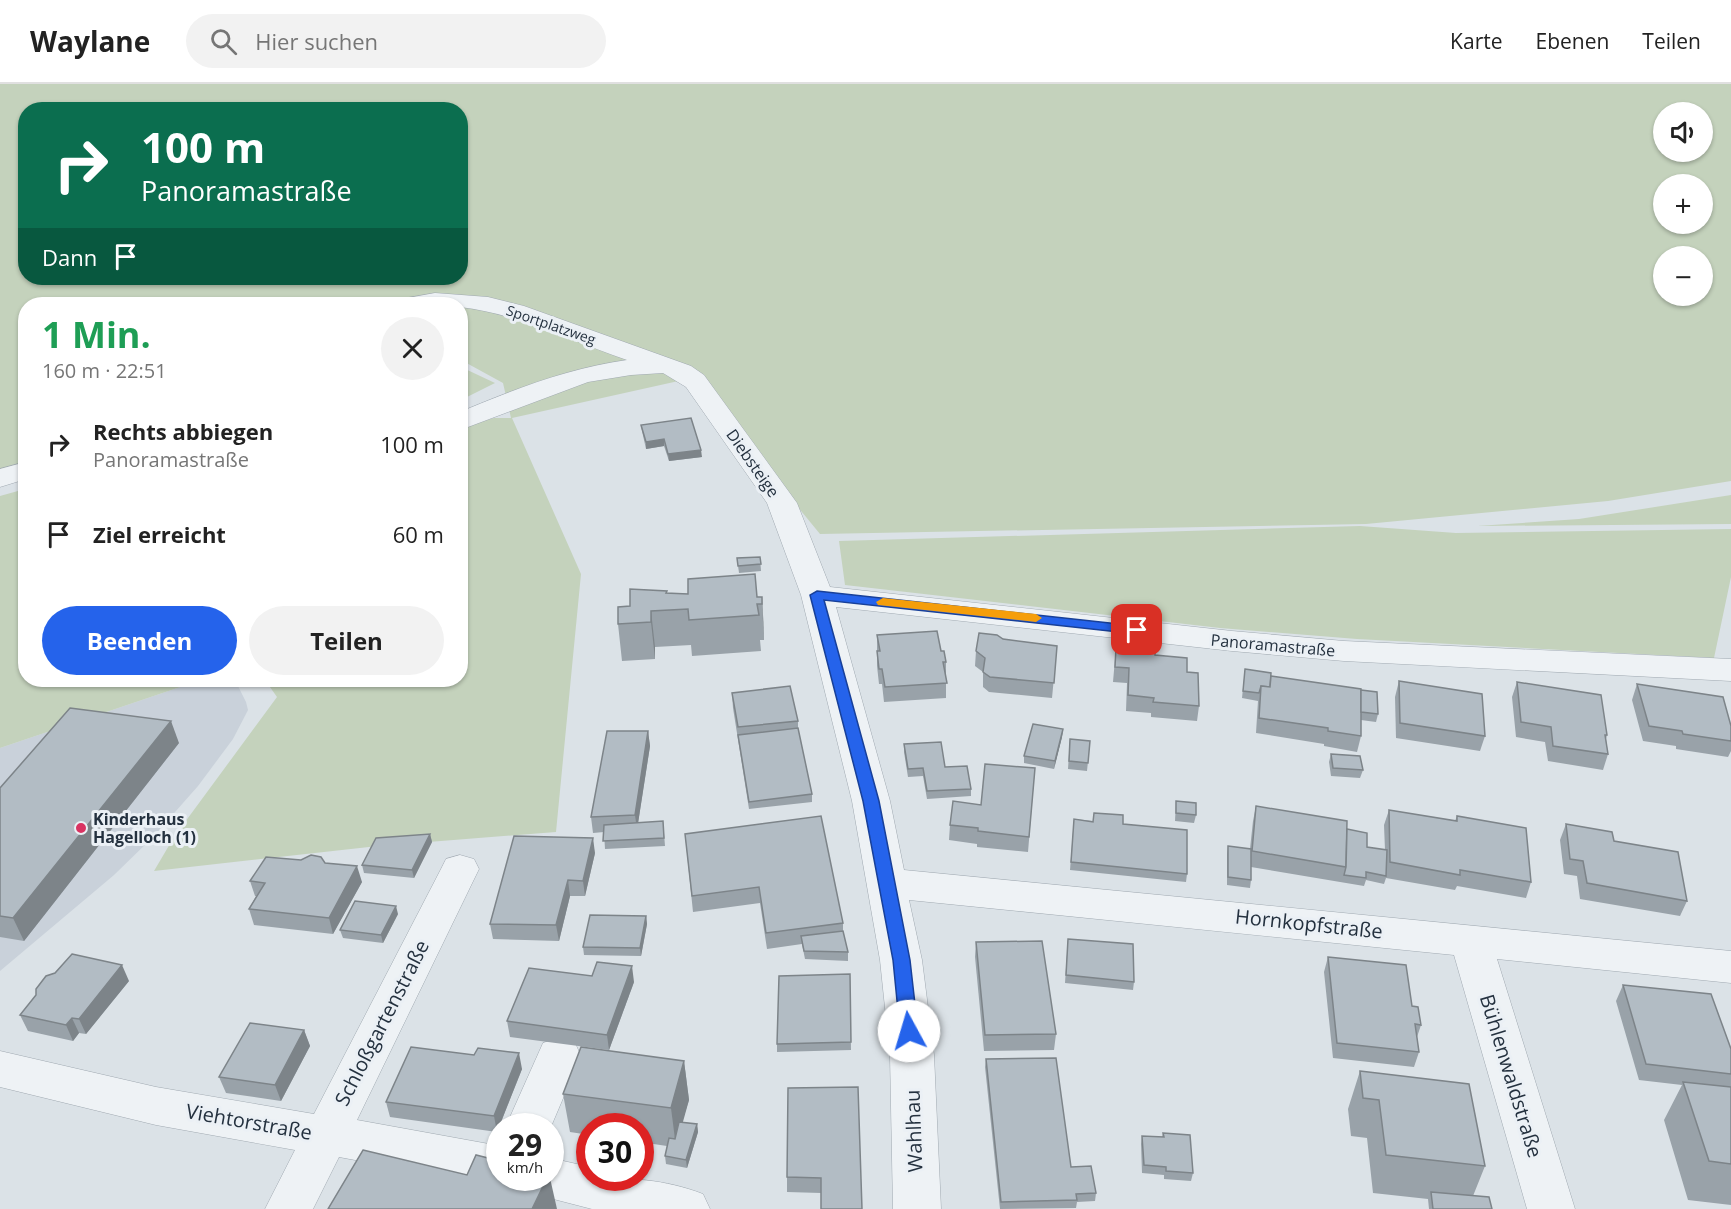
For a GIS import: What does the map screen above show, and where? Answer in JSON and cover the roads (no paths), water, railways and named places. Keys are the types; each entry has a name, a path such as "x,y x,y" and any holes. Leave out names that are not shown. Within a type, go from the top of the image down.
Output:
{"street":[{"name":"Sportplatzweg","path":"468,301 525,315 682,372"},
{"path":"468,419 520,396 610,371 641,366 682,372"},
{"name":"Diebsteige","path":"682,372 714,406 747,455 778,495 817,595"},
{"path":"0,478 18,472"},
{"name":"Panoramastraße","path":"817,595 1232,641 1344,651 1731,670"},
{"name":"Wahlhau","path":"817,595 852,723 888,883 902,960 912,1054 917,1209"},
{"name":"Schloßgartenstraße","path":"290,1209 460,869"},
{"name":"Hornkopfstraße","path":"888,883 1142,906 1471,942 1731,967"},
{"name":"Bühlenwaldstraße","path":"1471,942 1551,1209"},
{"path":"535,1113 559,1056"},
{"name":"Viehtorstraße","path":"0,1069 56,1084 206,1116 486,1164"},
{"path":"564,1182 686,1209"}],"place":[{"name":"Kinderhaus Hagelloch (1)","path":"81,828"}]}
